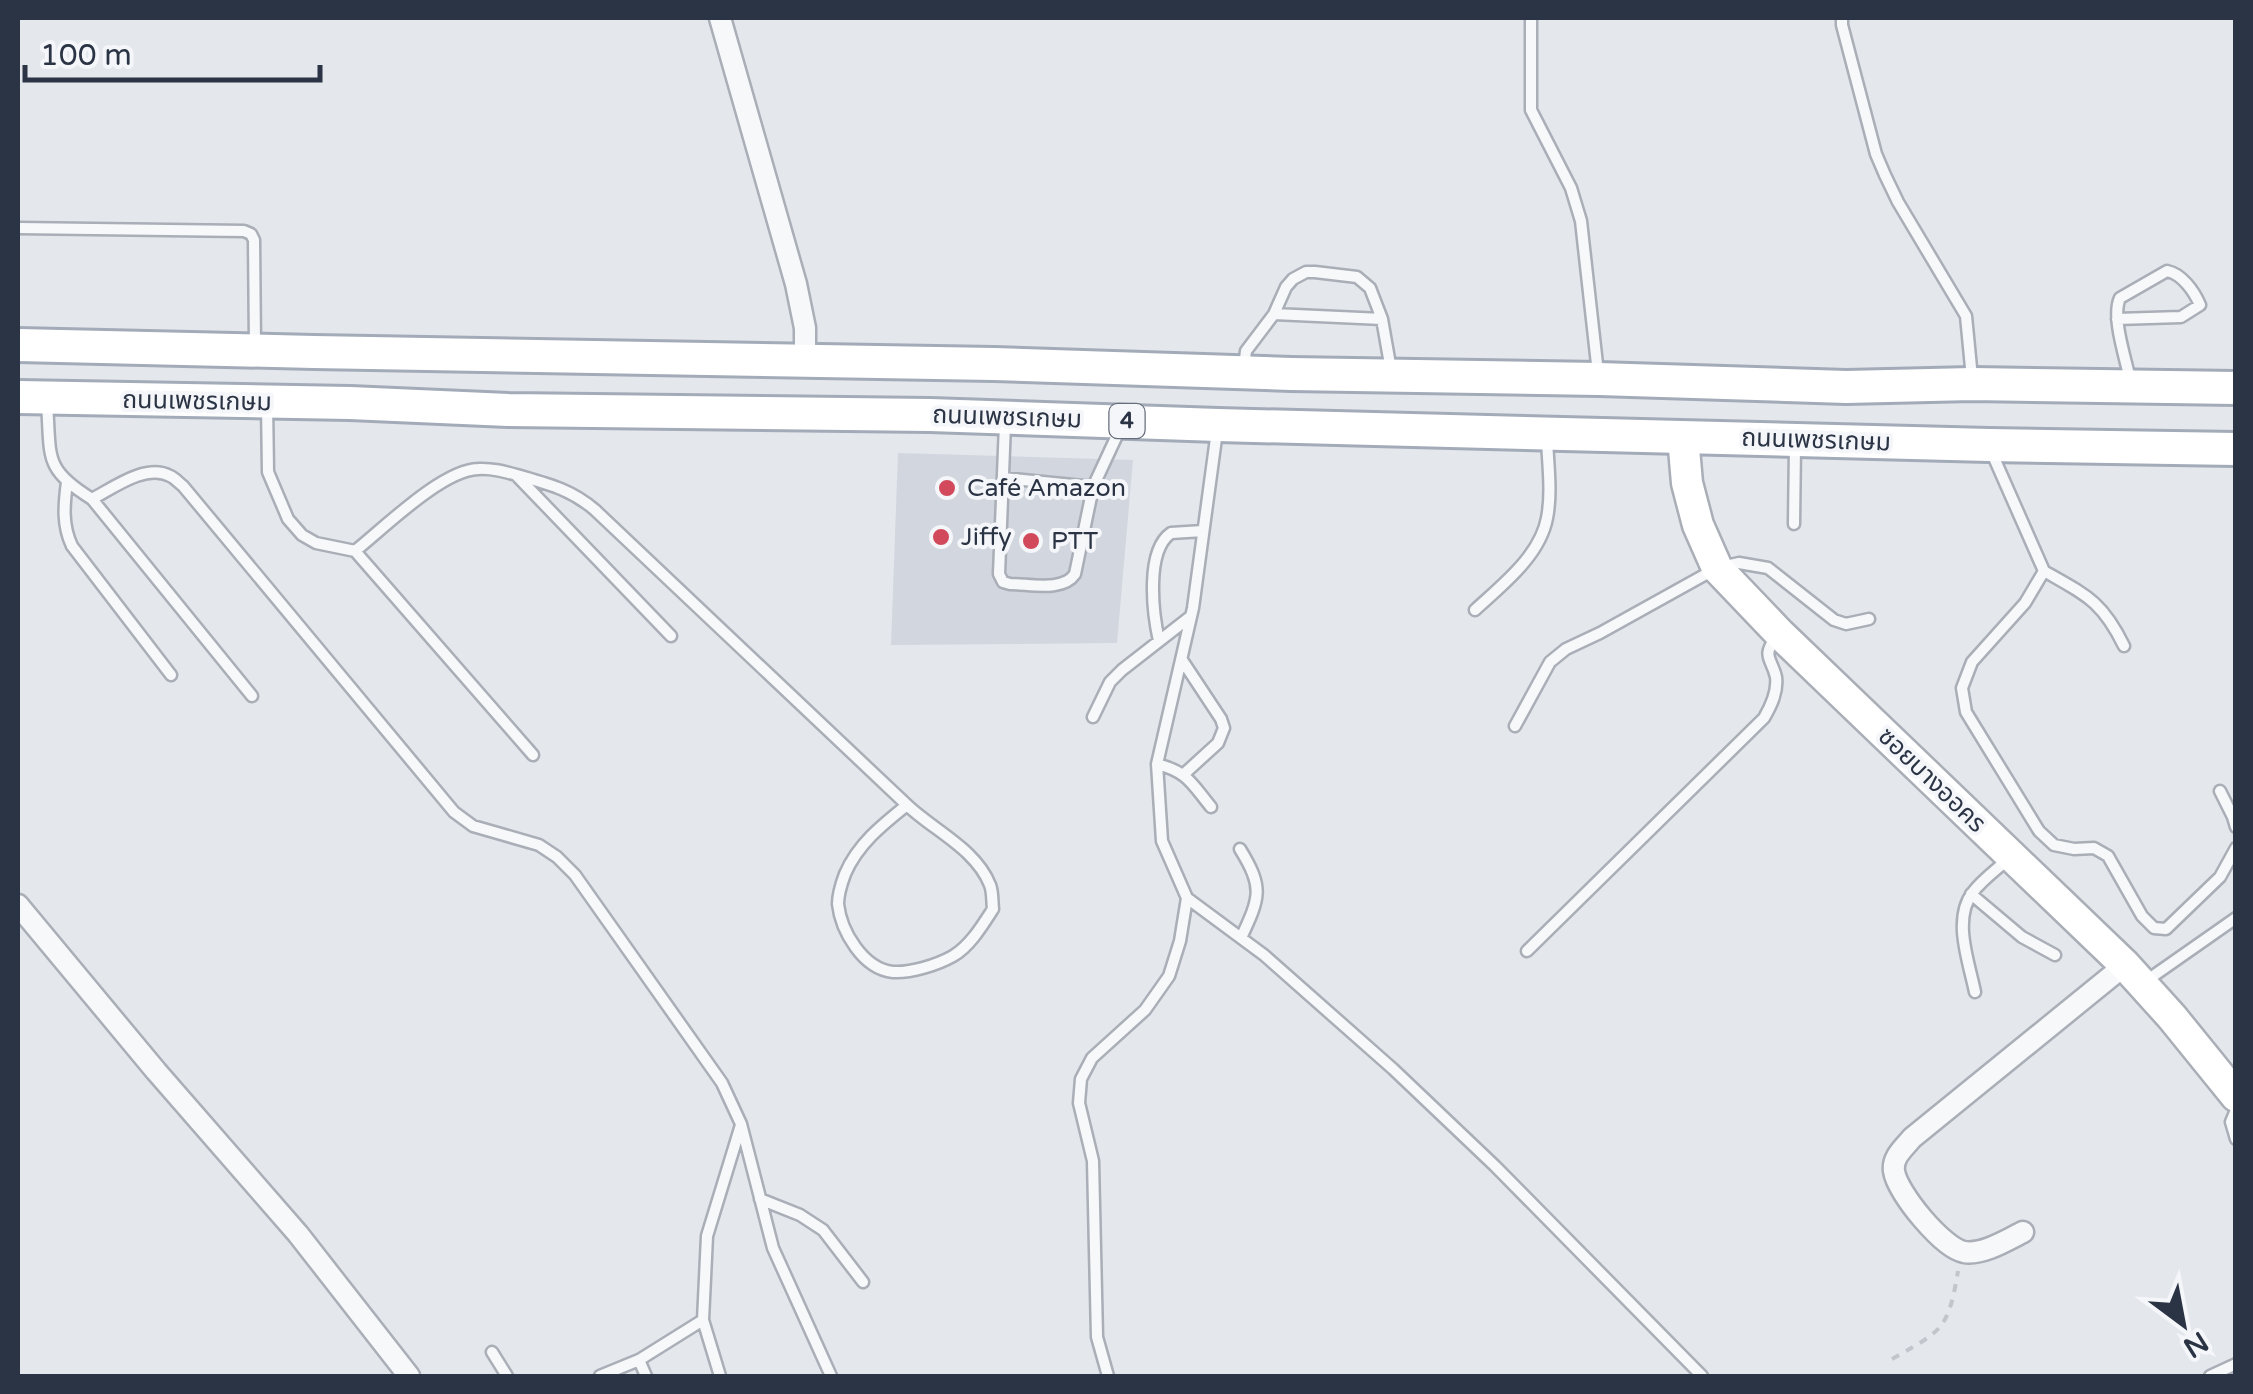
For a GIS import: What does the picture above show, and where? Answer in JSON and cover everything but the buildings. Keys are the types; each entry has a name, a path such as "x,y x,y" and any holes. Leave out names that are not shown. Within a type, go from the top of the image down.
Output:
{"main road":[{"name":"ถนนเพชรเกษม","path":"18,345 1846,386 2236,388"},
{"name":"ถนนเพชรเกษม","path":"32,398 1124,420 1218,426 2236,449"}],"street":[{"path":"720,18 796,284 805,328 806,361"},
{"name":"ซอยบางออคร","path":"1684,436 1687,483 1698,525 1717,568 1780,634 2133,974 2236,1096"},
{"path":"18,905 156,1072 298,1234 410,1376"},
{"path":"2023,1232 1976,1251 1962,1252 1941,1240 1904,1194 1894,1172 1895,1158 1912,1138 2133,974"}],"lane":[{"path":"1531,18 1531,110 1571,188 1581,221 1599,379"},
{"path":"1842,18 1876,154 1898,202 1966,316 1972,384"},
{"path":"18,228 251,234 255,351"},
{"path":"2117,319 2181,317 2200,305 2178,275 2167,271 2120,298 2116,304 2117,319 2131,385"},
{"path":"1244,372 1246,351 1274,314 1286,287 1293,278 1315,272 1365,281 1376,297 1392,376"},
{"path":"1274,314 1382,319"},
{"path":"32,398 54,468 66,482 92,499 252,696"},
{"path":"267,403 268,472 288,519 316,543 355,551 533,755"},
{"path":"1005,418 999,574 1010,584 1064,584 1072,580 1093,487 1124,420"},
{"path":"1218,426 1191,616 1157,764 1162,841 1187,898 1264,955 1393,1070 1495,1166 1702,1376"},
{"path":"1475,610 1512,575 1540,539 1549,499 1547,433"},
{"path":"1794,440 1794,524"},
{"path":"1989,446 2044,571 2101,607 2124,646"},
{"path":"355,551 440,482 474,468 516,475 579,496 907,805 975,862 990,885 993,910 977,933 954,956 919,969 890,972 868,960 846,936 838,902 844,876 858,850 907,805"},
{"path":"92,499 138,475 152,472 168,474 184,486 454,812 473,826 538,845 576,875 722,1083 741,1124 773,1248 830,1376"},
{"path":"516,475 671,636"},
{"path":"1003,478 1093,487"},
{"path":"66,482 64,515 72,546 171,675"},
{"path":"1160,640 1152,607 1159,545 1170,533 1203,531"},
{"path":"1514,726 1550,662 1566,649 1717,568 1738,563 1768,568 1834,620 1846,624 1869,619"},
{"path":"2044,571 2025,603 1972,662 1962,688 1966,712 2039,831 2054,845 2074,850 2094,848 2108,856 2142,916 2154,928 2166,929 2220,877 2236,848"},
{"path":"1094,717 1110,682 1191,616"},
{"path":"1527,951 1764,718 1773,702 1776,679 1769,663 1769,647 1780,634"},
{"path":"1182,660 1224,728 1218,743 1184,774"},
{"path":"1157,764 1184,774 1211,807"},
{"path":"2220,791 2236,827"},
{"path":"1240,848 1258,882 1256,906 1242,938"},
{"path":"1975,992 1964,936 1964,910 1971,894 2012,856"},
{"path":"1971,894 2022,937 2056,955"},
{"path":"1108,1376 1097,1337 1093,1161 1079,1103 1081,1079 1092,1058 1145,1010 1169,976 1187,898"},
{"path":"2133,974 2236,918"},
{"path":"2236,1110 2231,1122 2236,1139"},
{"path":"720,1376 703,1320 708,1236 741,1124"},
{"path":"760,1198 823,1230 863,1282"},
{"path":"600,1376 639,1360 703,1320"},
{"path":"492,1352 507,1376"},
{"path":"639,1360 646,1376"},
{"path":"2210,1376 2236,1364"}],"path":[{"path":"1892,1358 1936,1332 1948,1318 1962,1252"}],"shaded area":[{"name":"PTT","path":"898,453 1133,460 1117,643 891,645"}],"place":[{"name":"Café Amazon","path":"947,488"},
{"name":"Jiffy","path":"941,537"},
{"name":"PTT","path":"1031,541"}]}
